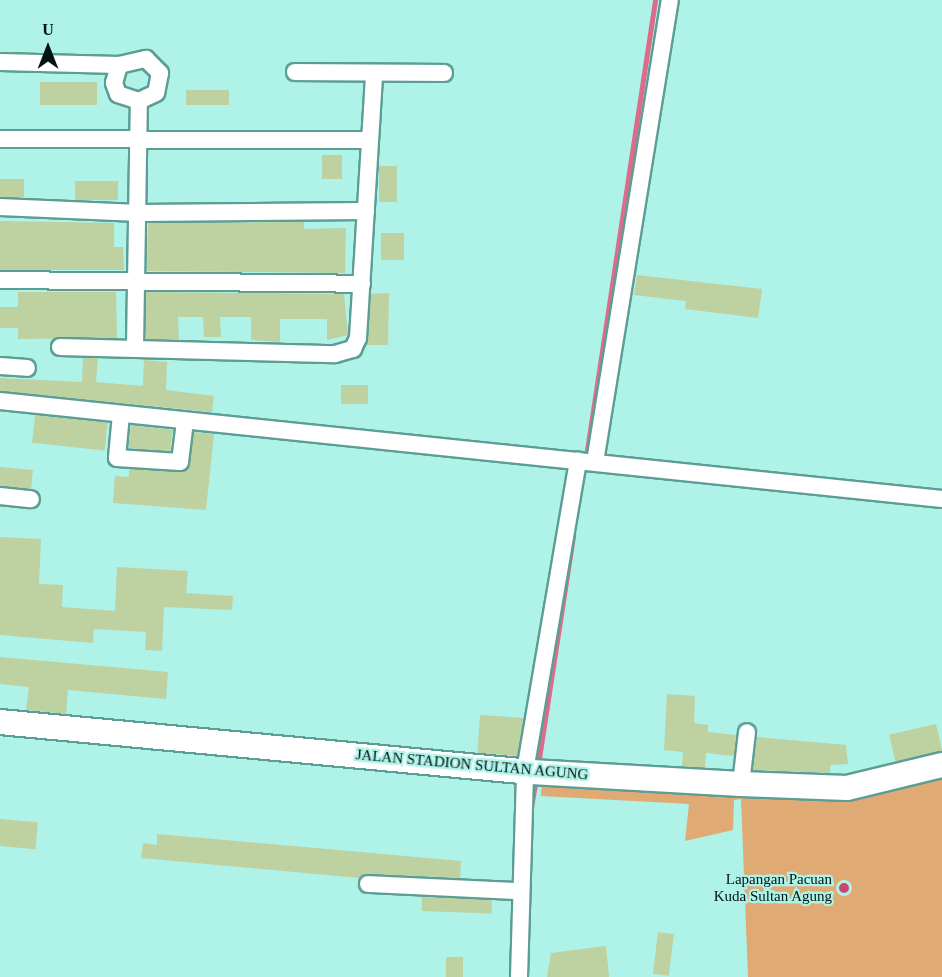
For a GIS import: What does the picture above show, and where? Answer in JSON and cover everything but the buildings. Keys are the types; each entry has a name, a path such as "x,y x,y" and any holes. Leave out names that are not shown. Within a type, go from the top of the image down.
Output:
{"main road":[{"name":"JALAN STADION SULTAN AGUNG","path":"0,722 533,772 741,784 847,788 942,765"}],"street":[{"path":"519,977 518,891 533,772 586,461 670,0"},
{"path":"0,62 119,65 135,58 156,63 161,83 156,93 139,101 118,94 114,83 119,65"},
{"path":"295,72 374,75 444,73"},
{"path":"60,347 346,353 358,338 374,75"},
{"path":"135,348 139,213 139,101"},
{"path":"0,139 139,142 370,140"},
{"path":"0,207 139,213 366,211"},
{"path":"0,280 362,284"},
{"path":"0,366 27,368"},
{"path":"0,401 942,499"},
{"path":"121,414 117,458 180,462 185,421"},
{"path":"0,496 31,499"},
{"path":"741,784 747,732"},
{"path":"368,884 518,891"}],"shaded area":[{"name":"Lapangan Pacuan Kuda Sultan Agung","path":"942,775 942,977 748,977 741,799 734,800 733,830 685,841 689,804 541,796 542,782"}],"waterway":[{"path":"586,457 655,0"},
{"path":"538,765 573,536"},
{"path":"531,807 536,780"}],"place":[{"name":"Lapangan Pacuan Kuda Sultan Agung","path":"844,888"}]}
